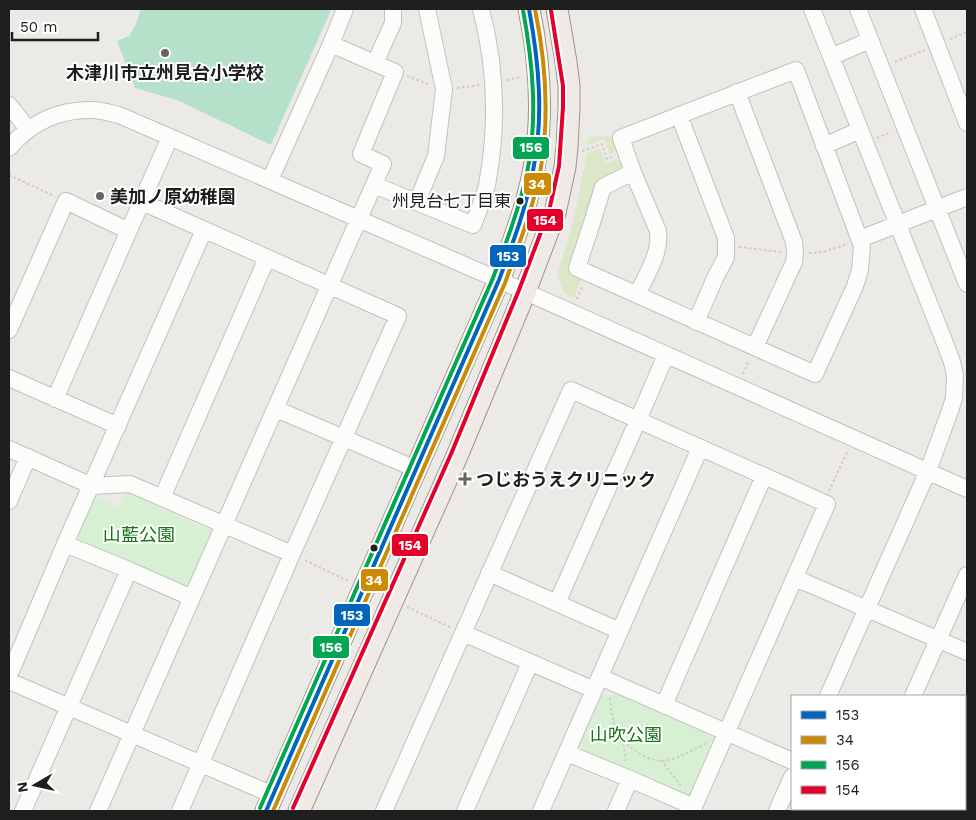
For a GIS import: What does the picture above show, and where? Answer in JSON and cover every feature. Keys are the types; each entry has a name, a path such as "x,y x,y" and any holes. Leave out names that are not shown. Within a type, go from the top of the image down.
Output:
{"main road":[{"path":"270,803 499,280 515,237 536,157 539,109 536,46 529,9"},
{"path":"302,810 457,456 525,292 555,213 565,167 569,114 569,86 557,9"}],"street":[{"path":"270,180 345,9"},
{"path":"375,63 393,23 393,9"},
{"path":"417,202 436,156 444,89 427,9"},
{"path":"374,185 473,225 486,186 495,112 493,72 486,26 481,9"},
{"path":"812,9 866,135 897,224 943,338 955,375 954,398 928,471 828,695"},
{"path":"858,9 967,284"},
{"path":"923,9 967,123"},
{"path":"831,57 870,40"},
{"path":"98,811 383,164 360,154 395,72 331,44"},
{"path":"633,172 603,187 577,268 696,322 815,374 855,286 860,270 862,246 796,70 621,138 659,240 656,254 637,295"},
{"path":"737,92 794,242 795,253 794,262 755,348"},
{"path":"9,105 28,129"},
{"path":"9,148 28,129 46,118 62,113 92,110 119,115 499,280 967,489"},
{"path":"679,115 726,238 726,257 696,322"},
{"path":"824,146 866,135"},
{"path":"55,398 170,137"},
{"path":"860,239 967,197"},
{"path":"9,330 66,201 129,231"},
{"path":"142,202 398,316 180,811"},
{"path":"9,676 204,230"},
{"path":"162,498 267,258"},
{"path":"557,603 666,355"},
{"path":"9,378 118,426"},
{"path":"384,811 571,390 827,504 693,809 630,779 567,753"},
{"path":"276,409 416,469"},
{"path":"541,811 602,683 620,631 700,448"},
{"path":"9,449 92,486 130,484 292,554"},
{"path":"9,501 28,457"},
{"path":"664,705 764,476"},
{"path":"66,544 192,598"},
{"path":"23,811 129,570"},
{"path":"489,573 620,631"},
{"path":"913,695 967,575"},
{"path":"794,578 967,652"},
{"path":"463,633 530,663 602,683 664,705 791,761"},
{"path":"465,811 530,663"},
{"path":"9,680 200,764 270,803"},
{"path":"616,811 630,779"},
{"path":"777,811 791,779"}],"path":[{"path":"395,72 444,89 493,83 526,76"},
{"path":"866,135 905,127"},
{"path":"580,152 602,144 607,159 626,151"},
{"path":"9,175 66,201"},
{"path":"575,304 589,273"},
{"path":"741,378 755,348"},
{"path":"824,502 849,449"},
{"path":"292,554 350,582"},
{"path":"403,605 463,633"},
{"path":"602,683 609,692 616,728 639,754 651,759 666,761 681,757 698,746 714,740 727,732"},
{"path":"624,739 627,771 630,779"},
{"path":"661,760 688,796 693,809"}],"green space":[{"path":"141,9 331,10 271,145 177,100 135,88 117,41 129,36 136,24"},
{"path":"614,136 620,150 610,154 604,139 587,145 588,137"},
{"path":"600,149 606,163 622,158 625,164 622,170 599,180 590,213 569,271 582,278 574,298 564,293 557,276 574,219 587,153"},
{"name":"山藍公園","path":"126,492 212,531 214,537 192,587 185,590 77,542 75,535 90,499 97,497 119,507"},
{"name":"山吹公園","path":"620,694 714,736 717,742 693,797 687,799 579,751 576,745 597,696"}],"transit line":[{"name":"153","path":"266,811 499,280 518,227 530,185 538,130 538,70 529,9"},
{"name":"34","path":"273,811 505,283 524,229 540,173 545,132 544,70 535,9"},
{"name":"156","path":"260,808 493,278 512,226 527,173 532,132 532,71 523,10"},
{"name":"154","path":"293,808 451,454 519,290 549,211 559,166 563,107 563,86 551,10"}],"place":[{"name":"木津川市立州見台小学校","path":"165,53"},
{"name":"美加ノ原幼稚園","path":"100,196"},
{"name":"州見台七丁目東","path":"520,201"},
{"name":"つじおうえクリニック","path":"465,479"}]}
